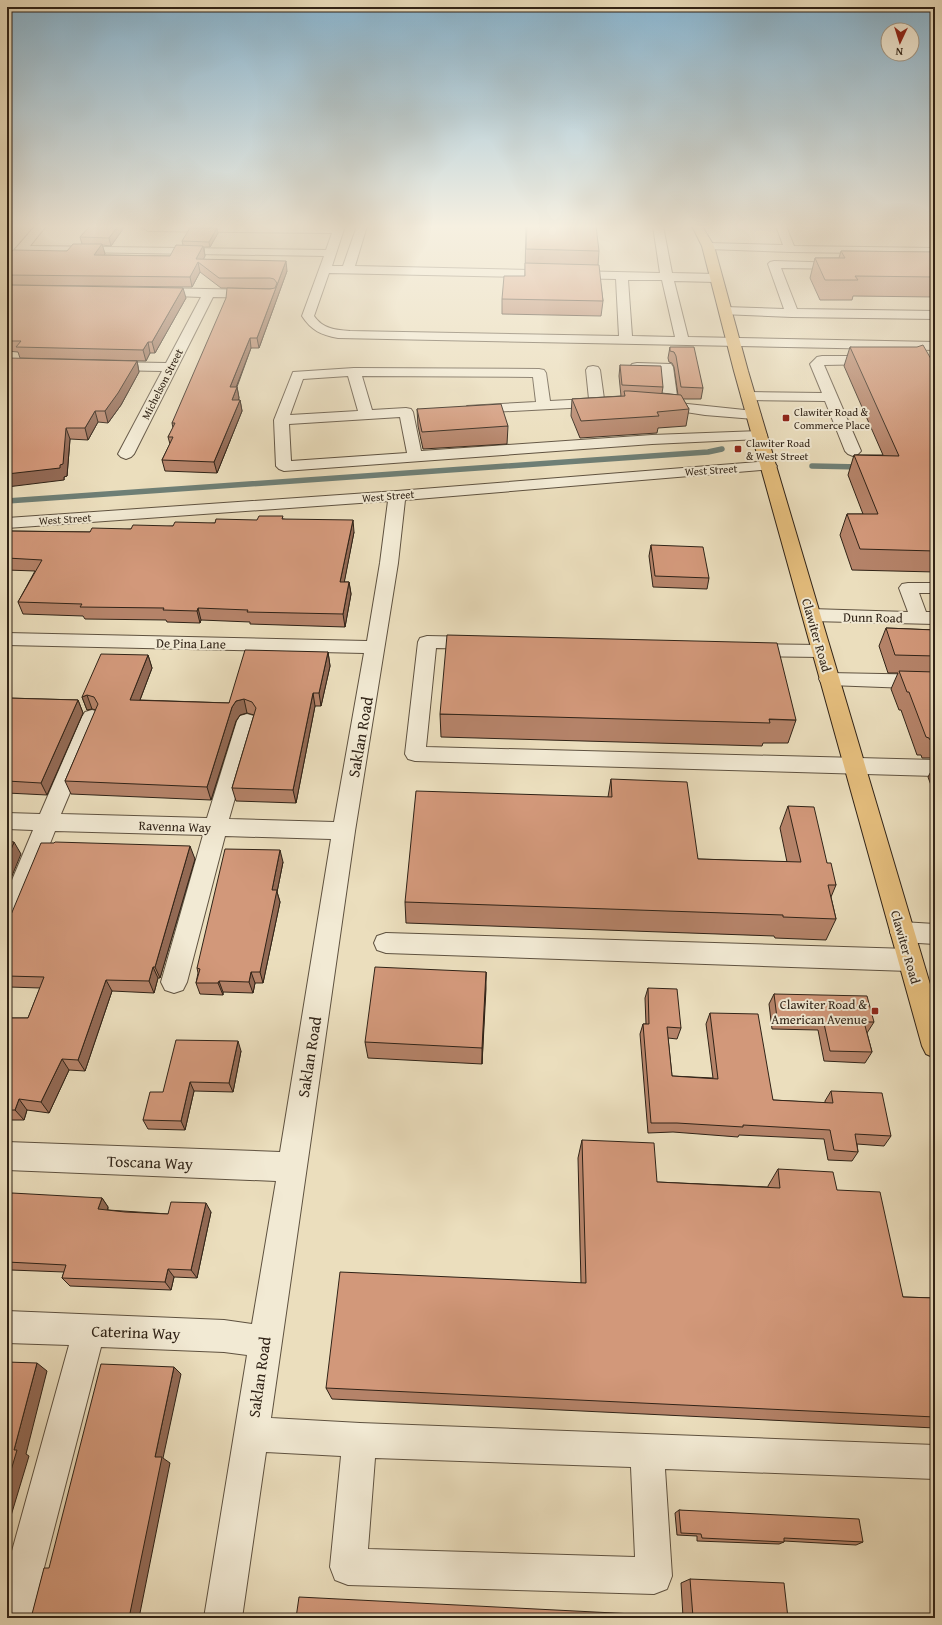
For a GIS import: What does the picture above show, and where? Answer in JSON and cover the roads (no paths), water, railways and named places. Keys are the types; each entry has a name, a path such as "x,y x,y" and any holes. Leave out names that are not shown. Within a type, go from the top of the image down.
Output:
{"main road":[{"name":"Clawiter Road","path":"722,302 821,652 935,1046"}],"street":[{"name":"Michelson Street","path":"126,454 204,302"},
{"path":"313,302 308,316 312,323 320,330 330,333 358,336 682,340 935,346"},
{"path":"624,302 626,340"},
{"path":"673,302 682,340"},
{"path":"788,302 792,312"},
{"path":"725,311 935,315"},
{"path":"853,451 817,364 822,360 890,360"},
{"path":"93,365 171,367"},
{"path":"637,367 666,368 671,405"},
{"path":"593,370 598,403"},
{"path":"544,405 539,373 354,372 298,375 281,420 284,466 718,436 760,435"},
{"path":"354,372 366,415"},
{"path":"748,396 830,397"},
{"path":"460,409 612,402"},
{"path":"642,403 754,415"},
{"path":"281,420 422,411"},
{"path":"706,411 718,436"},
{"path":"406,412 415,457"},
{"name":"West Street","path":"7,523 397,496 769,466"},
{"name":"Saklan Road","path":"223,1618 264,1341 344,831 389,563 397,496"},
{"path":"927,618 908,588 935,588"},
{"name":"Dunn Road","path":"811,615 927,618"},
{"name":"De Pina Lane","path":"7,639 375,647"},
{"path":"498,643 427,642 415,754 935,768"},
{"path":"728,649 821,652"},
{"path":"829,679 935,682"},
{"path":"7,921 92,717"},
{"path":"174,982 216,827 247,721"},
{"name":"Ravenna Way","path":"7,821 344,831"},
{"path":"902,932 935,934"},
{"path":"386,943 910,960"},
{"name":"Toscana Way","path":"7,1156 292,1167"},
{"name":"Caterina Way","path":"7,1326 224,1336 264,1341"},
{"path":"12,1618 89,1330"},
{"path":"251,1434 360,1440 935,1462"},
{"path":"360,1440 348,1567 654,1576 647,1451"}],"waterway":[{"path":"7,501 708,452 722,449"},
{"path":"812,466 861,467"}],"place":[{"name":"Clawiter Road & Commerce Place","path":"786,418"},
{"name":"Clawiter Road & West Street","path":"738,449"},
{"name":"Clawiter Road & American Avenue","path":"875,1011"}]}
